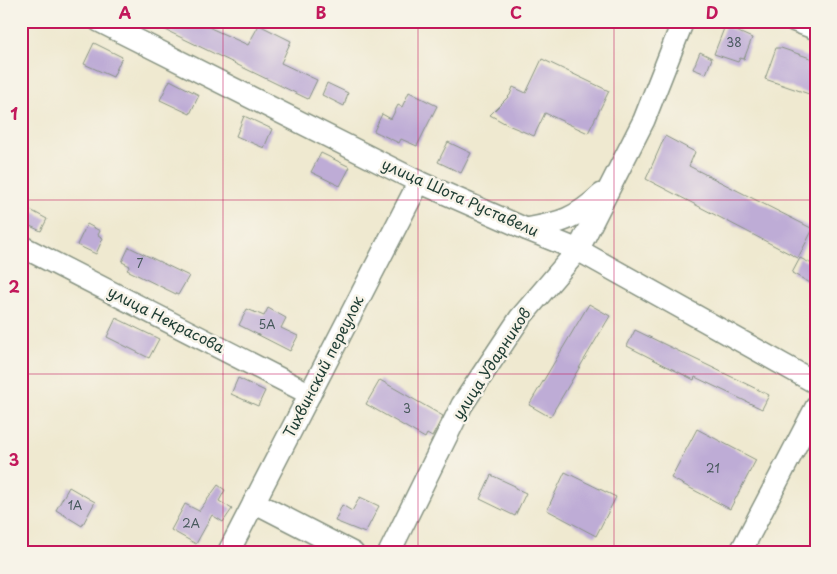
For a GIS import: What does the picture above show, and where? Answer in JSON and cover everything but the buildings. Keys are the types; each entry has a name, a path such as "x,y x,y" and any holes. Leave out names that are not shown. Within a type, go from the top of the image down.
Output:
{"street":[{"name":"улица Шота Руставели","path":"99,21 419,182 578,250 816,383"},
{"name":"улица Ударников","path":"389,553 462,406 520,318 578,250 644,120 683,21"},
{"path":"795,21 816,29"},
{"name":"Тихвинский переулок","path":"228,553 419,182"},
{"path":"526,229 559,223 586,210 610,187"},
{"name":"улица Некрасова","path":"21,246 310,394"},
{"path":"740,553 816,407"},
{"path":"254,502 353,553"}]}
